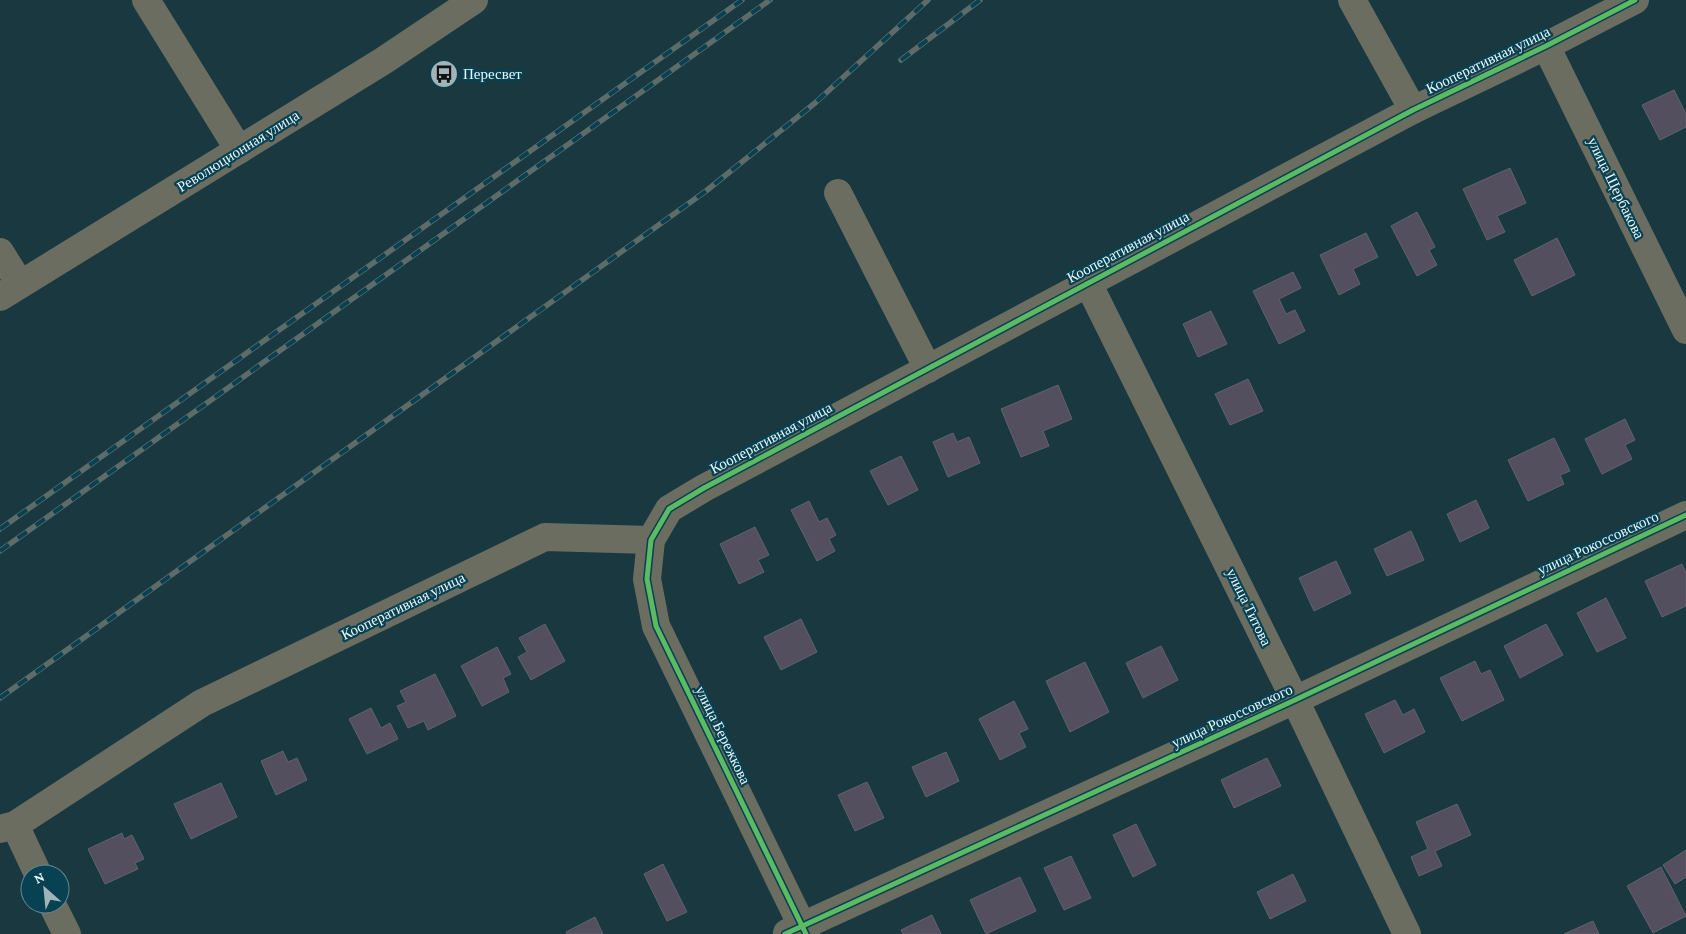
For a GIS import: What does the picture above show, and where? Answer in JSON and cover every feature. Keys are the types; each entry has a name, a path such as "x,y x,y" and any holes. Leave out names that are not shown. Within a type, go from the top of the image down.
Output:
{"street":[{"path":"146,0 239,150"},
{"name":"Революционная улица","path":"10,291 384,62 474,0"},
{"path":"1352,0 1413,110"},
{"name":"Кооперативная улица","path":"8,827 202,703 545,537 651,540 669,509 704,488 1413,110 1546,46 1634,0"},
{"name":"улица Щербакова","path":"1546,46 1686,330"},
{"path":"838,193 928,369"},
{"path":"0,252 10,291"},
{"name":"улица Титова","path":"1088,282 1295,700 1407,934"},
{"name":"улица Рокоссовского","path":"798,931 1295,700 1686,515"},
{"name":"улица Бережкова","path":"651,540 647,579 656,626 798,931"},
{"path":"8,827 32,864"},
{"path":"57,914 67,934"}],"building":[{"path":"1674,90 1686,114 1686,127 1660,140 1642,105"},
{"path":"1510,168 1526,203 1497,216 1505,232 1487,240 1463,189"},
{"path":"1417,212 1435,247 1429,250 1437,265 1417,276 1391,226"},
{"path":"1366,233 1378,257 1353,269 1360,284 1339,295 1320,255"},
{"path":"1557,238 1575,275 1532,296 1514,260"},
{"path":"1293,272 1301,288 1279,299 1286,314 1295,310 1305,331 1279,344 1253,291"},
{"path":"1211,311 1227,344 1198,357 1183,324"},
{"path":"1248,379 1263,411 1230,425 1215,394"},
{"path":"1058,385 1072,419 1043,431 1049,446 1021,457 1001,409"},
{"path":"1625,419 1635,440 1625,445 1632,459 1602,474 1585,439"},
{"path":"953,433 957,442 969,437 980,463 948,477 933,442"},
{"path":"1554,438 1570,471 1560,475 1564,484 1528,501 1508,460"},
{"path":"901,456 918,490 888,505 870,471"},
{"path":"1476,500 1489,528 1460,542 1447,514"},
{"path":"809,501 819,522 827,518 836,535 829,539 835,551 817,561 791,510"},
{"path":"755,527 769,555 758,560 764,572 739,584 720,544"},
{"path":"1411,531 1424,560 1387,576 1374,549"},
{"path":"1336,561 1351,593 1314,611 1299,578"},
{"path":"1682,564 1686,573 1686,606 1662,617 1645,581"},
{"path":"1606,598 1626,638 1597,652 1577,613"},
{"path":"801,619 817,652 781,670 764,637"},
{"path":"545,624 565,661 531,680 518,657 527,652 519,638"},
{"path":"1546,624 1563,655 1520,678 1504,646"},
{"path":"1161,646 1178,680 1143,698 1126,663"},
{"path":"497,647 511,674 503,678 509,692 482,706 461,666"},
{"path":"1475,661 1481,674 1490,670 1504,700 1462,721 1440,678"},
{"path":"1085,662 1109,712 1070,732 1046,681"},
{"path":"435,674 456,716 428,730 424,721 408,728 397,706 406,702 400,691"},
{"path":"1395,700 1403,715 1414,709 1425,732 1384,753 1365,714"},
{"path":"1014,701 1028,729 1019,733 1026,747 1000,760 979,719"},
{"path":"371,708 381,728 390,723 398,739 367,754 349,719"},
{"path":"283,751 288,762 297,758 307,780 276,795 261,761"},
{"path":"946,752 959,781 926,797 912,767"},
{"path":"1267,758 1281,786 1234,808 1221,780"},
{"path":"867,782 884,818 855,831 838,795"},
{"path":"221,783 237,817 191,839 174,804"},
{"path":"1457,804 1471,835 1435,851 1442,866 1419,876 1411,857 1428,849 1416,822"},
{"path":"1136,824 1156,865 1133,877 1113,835"},
{"path":"122,833 124,839 132,835 144,859 135,863 138,869 105,884 88,849"},
{"path":"1686,850 1686,877 1675,884 1663,865"},
{"path":"1071,856 1091,898 1064,910 1044,868"},
{"path":"663,864 687,912 667,921 644,874"},
{"path":"1661,867 1686,916 1653,933 1627,886"},
{"path":"1293,874 1306,901 1270,919 1257,892"},
{"path":"1020,877 1036,911 986,934 970,900"},
{"path":"932,915 941,934 903,934 901,930"},
{"path":"595,917 603,934 567,934 566,932"},
{"path":"1593,921 1599,934 1564,934"}],"railway":[{"path":"0,529 742,0"},
{"path":"0,551 770,0"},
{"path":"0,698 706,191 815,103 928,0"},
{"path":"901,60 980,0"}],"cycle path":[{"path":"806,934 656,626 647,579 651,540 669,509 704,488 1413,110 1546,46 1635,0"},
{"path":"785,934 1295,700 1686,515"}],"place":[{"name":"Пересвет","path":"444,74"}]}
